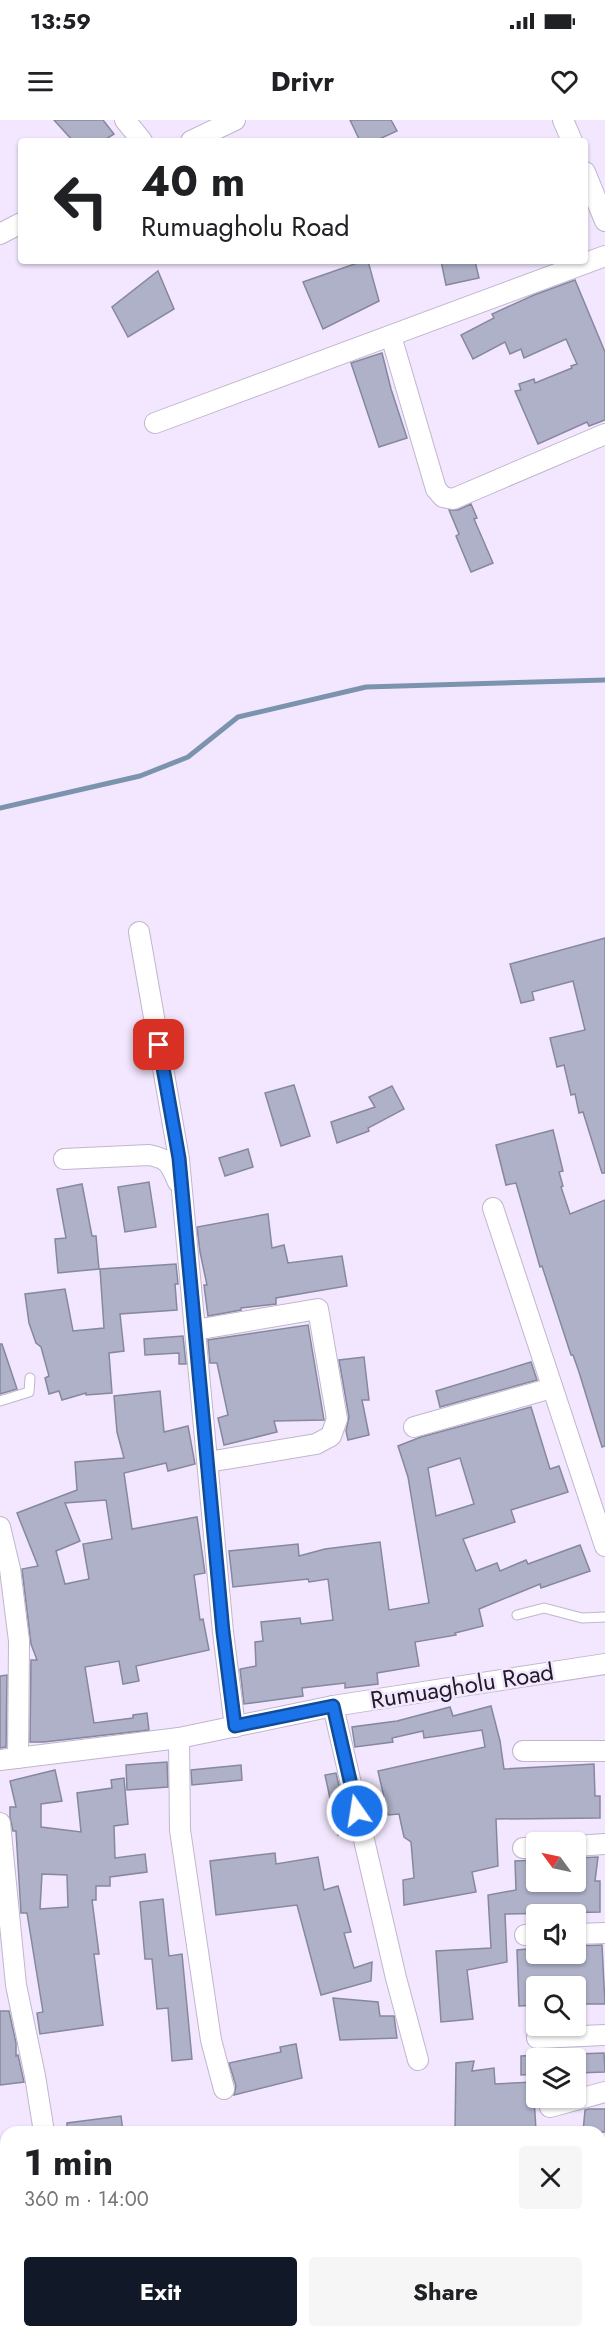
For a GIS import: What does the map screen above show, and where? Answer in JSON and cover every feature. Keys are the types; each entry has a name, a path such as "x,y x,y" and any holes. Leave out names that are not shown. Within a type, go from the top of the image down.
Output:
{"street":[{"path":"126,120 140,138"},
{"path":"198,138 235,120"},
{"path":"563,120 571,138"},
{"path":"588,179 605,221"},
{"path":"0,234 18,225"},
{"path":"588,262 605,256"},
{"path":"155,423 584,264"},
{"path":"391,336 435,489 443,496 453,499 605,434"},
{"path":"139,932 179,1158 223,1632 235,1726"},
{"path":"63,1159 149,1155 162,1157 168,1161 182,1190"},
{"path":"493,1208 605,1546"},
{"path":"195,1330 318,1309 337,1419 331,1436 316,1444 208,1462"},
{"path":"414,1427 552,1388"},
{"path":"0,1527 10,1569 19,1641 9,1759"},
{"name":"Rumuagholu Road","path":"9,1759 179,1738 333,1706 605,1664"},
{"path":"333,1706 396,1978 418,2060"},
{"path":"179,1738 180,1830 211,2040 224,2090"},
{"path":"523,1751 605,1751"},
{"path":"0,1823 16,1985 43,2126"},
{"path":"586,1845 605,1844"},
{"path":"586,1934 605,1933"},
{"path":"537,2038 605,2035"},
{"path":"586,2098 605,2092"}],"lane":[{"path":"0,1401 29,1392 30,1378"},
{"path":"518,1615 544,1608 582,1618 605,1617"}],"building":[{"path":"54,120 103,120 114,134 108,138 70,138"},
{"path":"350,120 391,120 397,131 382,138 359,138"},
{"path":"354,264 369,264 379,301 323,329 303,282"},
{"path":"442,264 476,264 479,278 446,285"},
{"path":"158,271 174,309 128,337 112,307"},
{"path":"575,280 605,352 605,420 589,426 587,422 538,444 515,391 521,390 519,384 534,379 535,383 577,364 566,339 524,358 521,349 510,354 505,342 473,359 461,335 494,318 492,314"},
{"path":"382,353 407,438 379,447 351,363"},
{"path":"471,504 477,518 474,519 493,563 471,572 456,536 459,534 449,510 458,510"},
{"path":"605,938 605,1173 602,1173 583,1112 579,1113 575,1094 571,1095 564,1065 557,1067 550,1038 585,1030 573,981 532,992 534,1000 521,1003 510,964"},
{"path":"294,1085 310,1136 281,1146 265,1093"},
{"path":"392,1086 404,1109 368,1128 369,1131 337,1143 331,1122 375,1107 369,1097"},
{"path":"553,1130 563,1171 559,1172 563,1186 561,1187 570,1214 605,1200 605,1446 602,1447 579,1372 573,1355 571,1355 542,1266 540,1267 516,1183 506,1185 496,1145"},
{"path":"248,1149 253,1167 225,1176 219,1158"},
{"path":"149,1182 156,1227 125,1232 118,1187"},
{"path":"82,1184 92,1236 96,1236 99,1269 58,1273 55,1239 66,1238 57,1189"},
{"path":"268,1214 272,1248 284,1245 288,1263 342,1256 347,1286 276,1298 276,1304 241,1308 241,1310 208,1316 204,1285 207,1285 197,1227"},
{"path":"176,1264 177,1310 120,1314 124,1351 109,1353 112,1393 86,1395 86,1393 62,1400 59,1391 49,1394 45,1378 49,1376 41,1347 36,1343 29,1323 25,1294 65,1289 73,1331 104,1328 100,1269"},
{"path":"308,1325 324,1420 274,1421 277,1432 224,1445 218,1418 228,1415 217,1363 210,1363 208,1340"},
{"path":"183,1336 186,1364 179,1364 179,1353 145,1355 144,1339"},
{"path":"0,1344 2,1344 17,1389 0,1394"},
{"path":"364,1357 369,1400 362,1400 369,1435 348,1440 346,1431 349,1417 339,1360"},
{"path":"531,1362 537,1380 440,1407 436,1391"},
{"path":"160,1391 164,1432 188,1426 195,1464 168,1471 166,1463 124,1473 132,1529 197,1517 205,1573 194,1575 200,1620 203,1619 209,1650 136,1666 139,1681 123,1684 119,1661 85,1667 94,1723 133,1718 133,1715 147,1713 149,1730 30,1742 31,1660 37,1660 31,1644 22,1569 38,1566 17,1513 77,1490 75,1462 124,1458 117,1432 114,1396","holes":["106,1500 112,1539 83,1544 89,1579 65,1584 56,1551 80,1541 65,1503"]},
{"path":"531,1407 550,1469 559,1466 568,1492 511,1510 515,1522 463,1539 476,1571 497,1563 500,1571 526,1560 528,1564 580,1545 590,1571 541,1588 540,1584 479,1609 483,1626 455,1633 456,1635 415,1642 419,1666 377,1673 378,1684 345,1688 345,1683 302,1688 303,1696 244,1704 240,1669 256,1666 255,1642 263,1641 261,1622 300,1618 301,1624 333,1620 328,1579 233,1587 229,1551 298,1544 299,1556 325,1549 380,1542 389,1610 429,1603 408,1477 398,1446 421,1437","holes":["460,1458 474,1504 436,1516 428,1468"]},
{"path":"7,1675 6,1747 0,1748 0,1676"},
{"path":"491,1706 504,1769 594,1764 595,1796 600,1796 600,1818 496,1819 498,1866 472,1872 476,1892 404,1905 403,1880 414,1878 411,1842 404,1837 399,1814 388,1815 378,1771 485,1747 482,1730 424,1738 423,1731 392,1738 393,1742 355,1747 352,1727 397,1721 450,1707 453,1716"},
{"path":"167,1762 168,1787 127,1790 126,1765"},
{"path":"241,1765 242,1780 192,1785 191,1770"},
{"path":"55,1770 62,1801 41,1804 41,1827 81,1832 77,1793 112,1788 111,1780 124,1778 128,1824 114,1826 115,1858 145,1854 147,1872 110,1877 110,1886 96,1886 96,1900 92,1900 99,1954 94,1954 103,2025 40,2034 37,2013 43,2012 27,1913 21,1913 16,1831 13,1831 10,1817 10,1807 16,1807 10,1781","holes":["42,1874 67,1875 68,1907 40,1909"]},
{"path":"336,1773 350,1832 338,1835 325,1775"},
{"path":"275,1853 276,1864 318,1857 324,1890 338,1886 351,1932 344,1933 354,1968 372,1962 371,1981 321,1995 297,1905 216,1915 210,1861"},
{"path":"598,1857 595,1881 600,1881 600,1912 586,1912 586,1904 526,1904 526,1914 505,1914 507,1962 467,1970 473,2019 441,2022 436,1951 491,1948 488,1895 516,1890 515,1861 526,1860 526,1892 586,1892 586,1858"},
{"path":"163,1899 169,1956 182,1954 192,2059 172,2061 168,2008 157,2009 152,1959 145,1959 140,1902"},
{"path":"602,1945 605,2004 586,2004 586,1976 526,1976 526,2006 519,2006 517,1950 526,1949 526,1964 586,1964 586,1946"},
{"path":"333,1998 378,2002 380,2016 394,2016 397,2038 340,2040"},
{"path":"0,2011 9,2011 16,2043 16,2056 18,2055 24,2082 0,2085"},
{"path":"296,2044 302,2078 234,2095 236,2086 229,2063 281,2052 280,2047"},
{"path":"604,2053 605,2072 586,2073 586,2054"},
{"path":"521,2056 526,2056 526,2075 521,2075"},
{"path":"474,2061 472,2071 494,2068 495,2084 526,2082 526,2108 535,2108 536,2126 455,2126 456,2063"},
{"path":"605,2109 605,2126 584,2126 585,2110"},
{"path":"121,2116 122,2126 67,2126 67,2123"}],"waterway":[{"path":"0,808 140,776 188,757 238,717 366,687 605,680"}],"route":[{"path":"159,1045 179,1158 223,1632 235,1726 333,1706 357,1811"}]}
